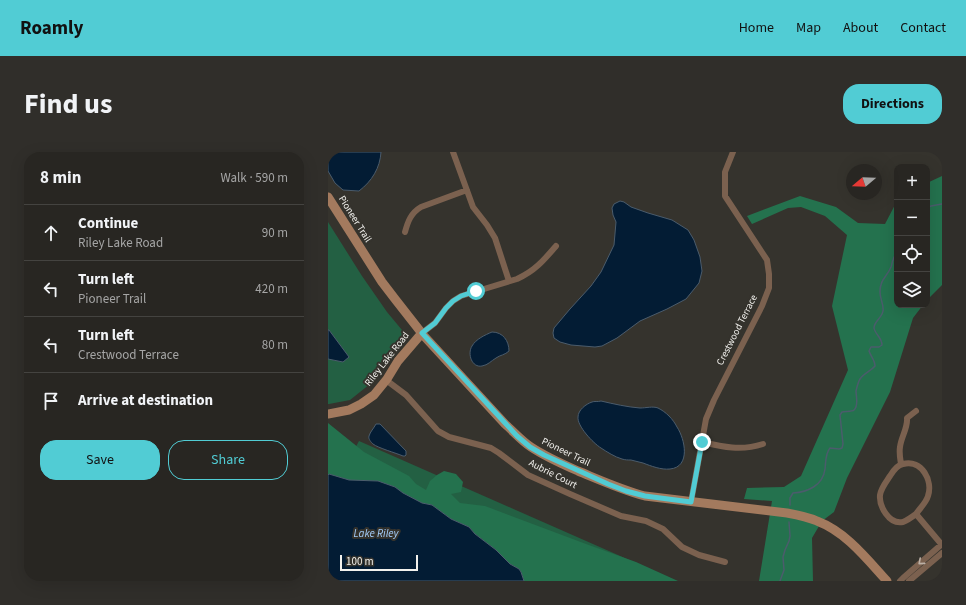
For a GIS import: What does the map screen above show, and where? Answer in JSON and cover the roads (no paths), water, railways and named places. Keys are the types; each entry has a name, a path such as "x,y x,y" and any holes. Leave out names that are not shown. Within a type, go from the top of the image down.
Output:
{"main road":[{"name":"Pioneer Trail","path":"328,197 382,282 422,333 517,436 530,447 544,455 626,491 645,496 803,516 818,521 844,536 887,581"},
{"name":"Riley Lake Road","path":"328,414 349,410 374,395 398,361 422,333"}],"street":[{"path":"453,152 473,207 495,238 509,281"},
{"name":"Crestwood Terrace","path":"691,502 706,419 714,400 762,306 769,288 767,260 725,196 724,172 733,152"},
{"path":"405,232 409,219 416,210 467,190"},
{"name":"Riley Lake Road","path":"422,333 435,323 453,301 461,296 524,276 536,268 556,246"},
{"name":"Aubrie Court","path":"386,380 406,395 438,431 449,437 491,448 500,453 528,475 621,516 646,521 663,529 682,547 699,555 726,562"},
{"path":"901,464 899,453 908,423 907,418 916,411"},
{"path":"702,442 726,447 742,448 763,444"},
{"path":"908,463 918,466 929,481 930,487 928,498 916,514 908,520 898,522 889,517 881,506 880,495 883,485 894,470 901,464 908,463"},
{"path":"900,581 942,545 916,514"},
{"path":"909,581 942,553"}],"water":[{"path":"328,152 381,152 377,169 368,183 359,191 343,190 335,183 328,171"},
{"path":"620,201 631,207 672,220 688,230 694,240 700,257 702,271 699,283 686,299 640,321 617,338 602,346 595,347 571,345 560,342 554,338 554,328 591,286 601,272 614,245 616,222 612,208 614,204"},
{"path":"328,330 349,357 343,362 328,359"},
{"path":"492,332 496,332 505,338 509,351 486,365 478,366 471,360 470,353 472,346 478,339"},
{"path":"601,401 635,408 656,407 664,412 673,421 682,438 684,445 684,458 681,463 677,467 670,469 660,468 631,460 624,460 608,453 598,446 580,425 578,421 578,414 590,403"},
{"path":"376,424 380,424 406,451 405,456 379,447 371,442 369,436"},
{"name":"Lake Riley","path":"329,474 349,480 378,481 395,487 422,503 432,505 451,519 469,527 510,564 519,569 524,581 328,581"}],"waterway":[{"path":"930,206 942,204"},
{"path":"790,505 790,498 793,493 814,487 821,480 824,475 828,450 830,448 842,448 843,444 840,415 842,412 852,411 856,408 856,391 859,380 875,366 869,351 871,347 879,347 882,345 874,326 883,311 880,295 882,281 894,258"},
{"path":"780,581 784,570 783,557 790,536 789,522"}]}
